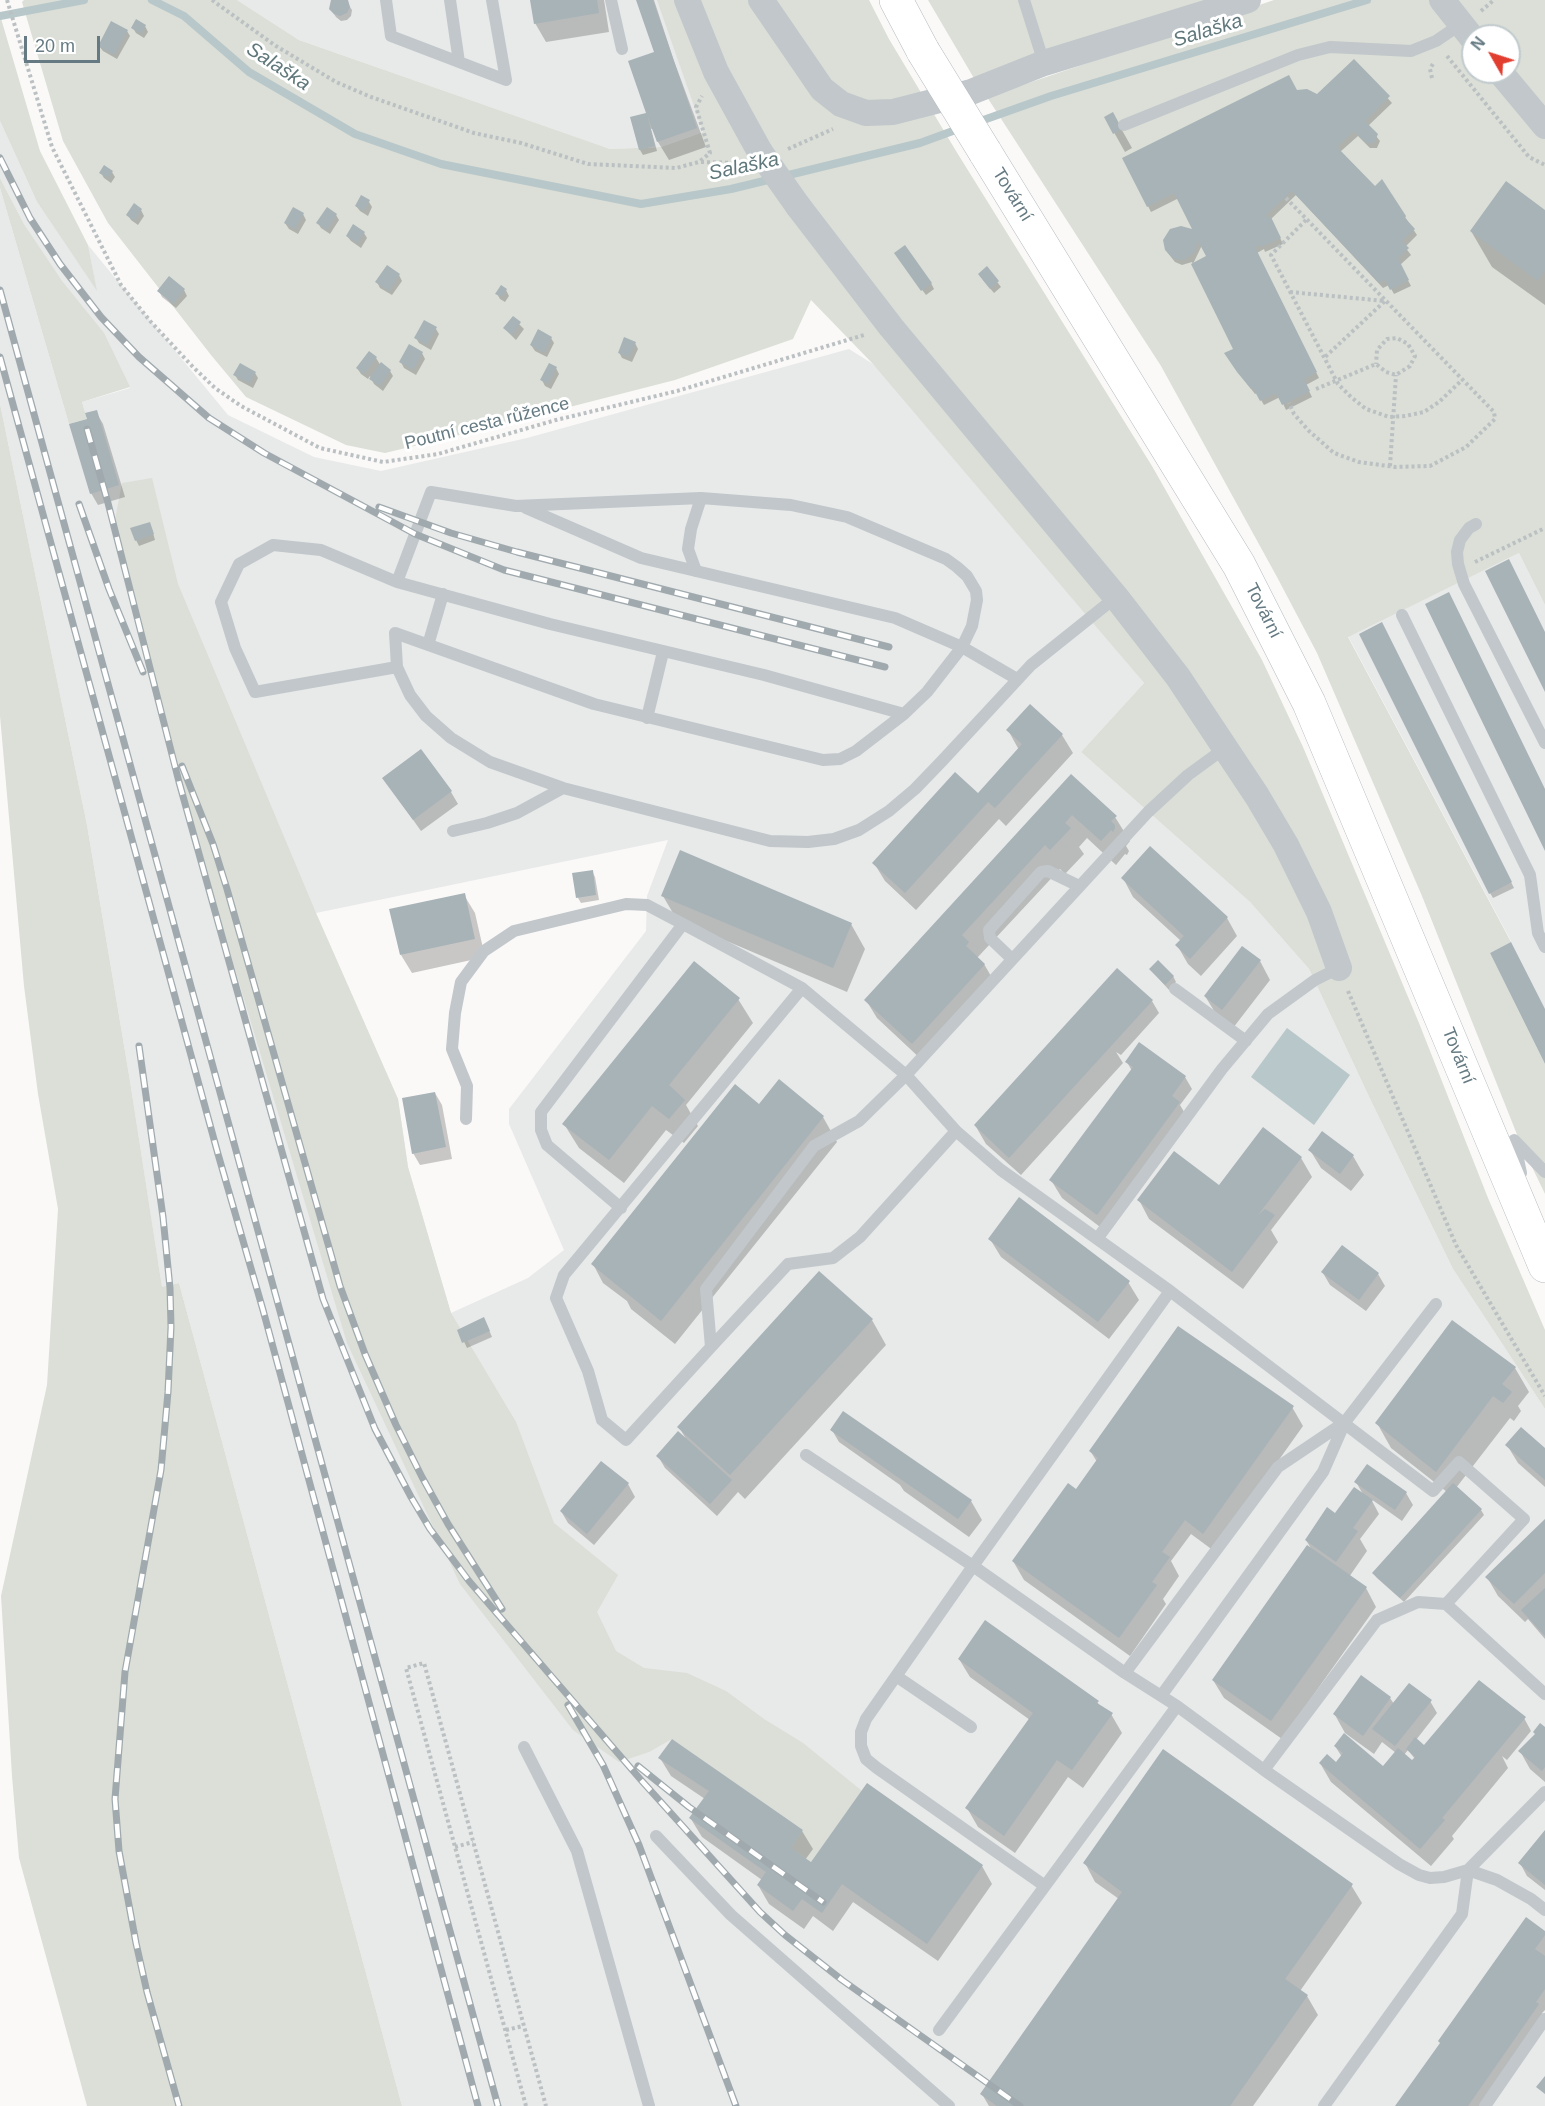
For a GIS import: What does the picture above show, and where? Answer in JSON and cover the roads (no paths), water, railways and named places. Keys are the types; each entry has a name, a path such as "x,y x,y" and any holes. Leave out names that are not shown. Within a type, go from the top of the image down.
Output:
{"main road":[{"name":"Tovární","path":"896,0 923,51 1227,544 1250,586 1309,704 1539,1253"}],"street":[{"path":"687,0 716,72 760,152 798,206 891,327 1116,597 1178,677 1257,796 1290,855 1319,912 1339,968"},
{"path":"762,0 822,89 841,104 866,113 893,112 970,92 1044,63 1244,1"},
{"path":"1442,1 1461,25"},
{"path":"1510,84 1545,126"}],"lane":[{"path":"386,0 391,36 506,80 492,0"},
{"path":"450,0 459,62"},
{"path":"611,0 622,49"},
{"path":"1024,0 1044,63"},
{"path":"1124,125 1298,55 1330,47 1411,51 1461,34"},
{"path":"397,582 431,492 522,506 701,498 791,505 847,517 946,560 967,576 975,591 976,610 972,626 962,646 927,692 904,714 856,751 840,759 823,760 594,704 395,633 397,667 410,695 426,717 451,738 490,762 562,788 770,841 808,842 834,839 859,830 889,811 915,789 1031,665 1116,597"},
{"path":"696,571 688,549 691,529 701,498"},
{"path":"522,506 640,558 895,618 962,646 1017,679"},
{"path":"1476,524 1469,528 1457,546 1458,564 1464,584 1545,743"},
{"path":"397,667 255,692 235,648 221,602 239,564 273,545 321,550 397,582 550,624 764,675 904,714"},
{"path":"428,645 443,594"},
{"path":"1402,615 1530,874 1538,933 1545,947"},
{"path":"647,718 663,652"},
{"path":"711,1347 706,1289 814,1146 859,1121 906,1075 1148,812 1188,775 1225,748"},
{"path":"453,831 517,813 562,788"},
{"path":"1012,959 990,938 989,930 1041,872 1048,871 1079,886"},
{"path":"466,1119 468,1086 452,1049 455,1012 461,982 484,951 514,931 626,904 647,905 802,988 906,1075 956,1131 1001,1170 1170,1291 1345,1422 1432,1491 1459,1462 1524,1518 1446,1604"},
{"path":"621,1208 547,1145 541,1130 542,1112 683,924"},
{"path":"1097,1239 1222,1069 1268,1014 1315,980 1339,968"},
{"path":"802,988 564,1275 556,1298 588,1371 602,1420 626,1440 788,1264 832,1258 860,1238 956,1131"},
{"path":"1175,989 1246,1041"},
{"path":"1539,1253 1515,1140 1545,1172"},
{"path":"1045,1886 866,1759 861,1746 861,1732 866,1719 973,1566 1170,1291"},
{"path":"1161,1696 1323,1472 1345,1422 1436,1304"},
{"path":"1125,1673 1278,1467 1345,1422"},
{"path":"806,1455 973,1566 1125,1673 1177,1706 1399,1864 1419,1875 1430,1878 1444,1877 1468,1870 1545,1792"},
{"path":"1264,1770 1377,1620 1418,1602 1446,1604 1545,1694"},
{"path":"896,1676 971,1727"},
{"path":"939,2031 1177,1706"},
{"path":"524,1747 577,1851 650,2106"},
{"path":"656,1836 730,1915 949,2106"},
{"path":"1468,1870 1497,1880 1531,1899 1545,1910"},
{"path":"1324,2106 1462,1914 1468,1870"},
{"path":"1485,2106 1545,2019"}],"waterway":[{"name":"Salaška","path":"0,16 84,0"},
{"name":"Salaška","path":"152,0 184,16 249,72 355,134 441,164 641,204 731,189 920,143 961,128"},
{"name":"Salaška","path":"975,123 1051,96 1367,0"}],"railway":[{"path":"0,158 30,218 60,264 101,317 139,357 209,418 264,453 415,534 504,570 885,667"},
{"path":"0,290 498,2106"},
{"path":"0,357 218,1154 263,1310 478,2106"},
{"path":"87,429 179,782 323,1299 375,1429 411,1497 430,1529 469,1581 641,1780 760,1912 842,1980 1020,2106"},
{"path":"79,504 109,589 143,672"},
{"path":"379,507 451,533 517,552 889,647"},
{"path":"182,766 213,844 340,1286 365,1354 422,1477 448,1524 502,1609"},
{"path":"139,1046 163,1217 170,1288 171,1327 161,1470 125,1672 115,1799 119,1851 136,1943 147,1992 179,2106"},
{"path":"568,1705 603,1765 639,1845 736,2106"},
{"path":"638,1766 689,1807 823,1902"}]}
